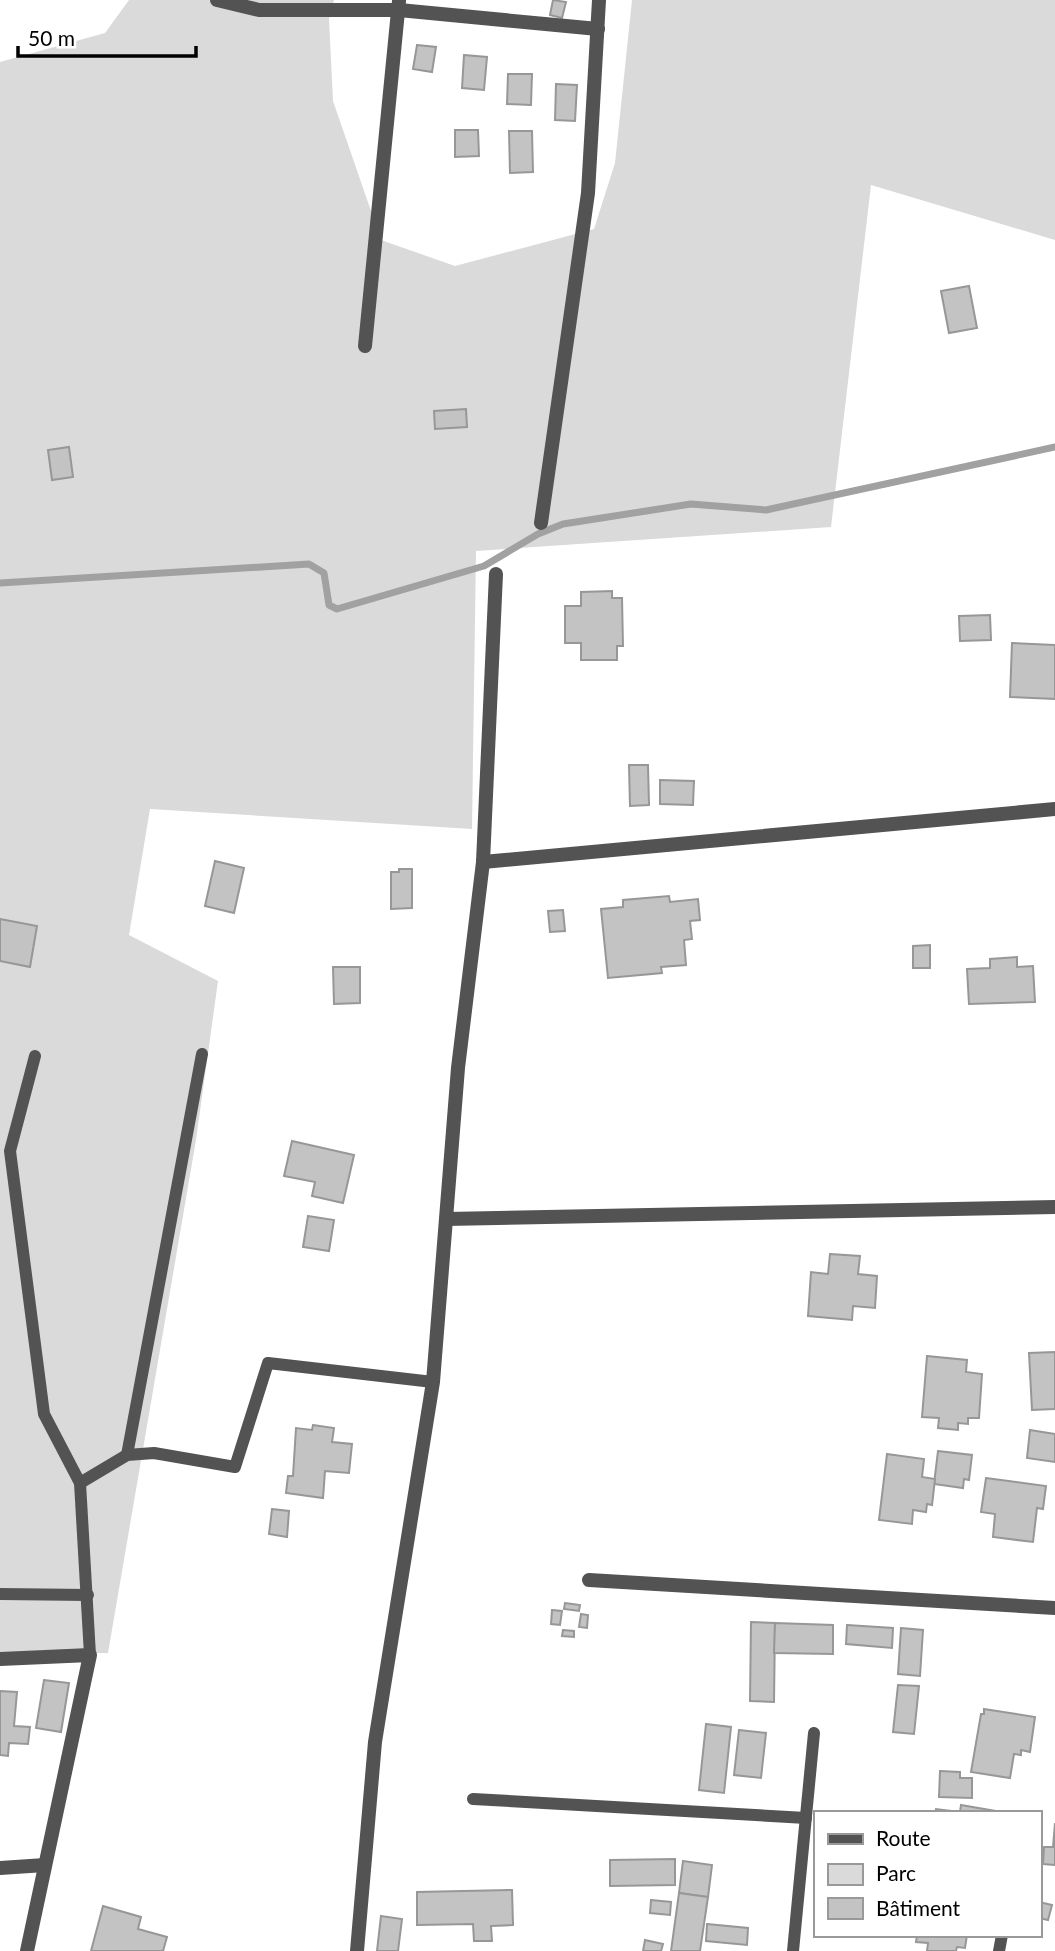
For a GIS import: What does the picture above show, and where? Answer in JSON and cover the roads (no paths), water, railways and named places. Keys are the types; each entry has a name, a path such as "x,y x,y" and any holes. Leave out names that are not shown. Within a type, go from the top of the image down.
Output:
{"street":[{"path":"217,0 259,10 399,5 598,29"},
{"path":"541,523 588,193 599,0"},
{"path":"365,346 399,5"},
{"path":"357,1951 375,1742 433,1381 458,1068 483,862 496,574"},
{"path":"483,862 1055,809"},
{"path":"446,1219 1055,1207"},
{"path":"589,1580 1055,1608"},
{"path":"0,1659 90,1655 27,1951"},
{"path":"0,1868 45,1866"}],"lane":[{"path":"127,1455 202,1054"},
{"path":"36,1056 10,1151 44,1414 80,1483 90,1655"},
{"path":"80,1483 127,1455 153,1453 235,1467 268,1363 433,1381"},
{"path":"0,1594 88,1595"},
{"path":"793,1951 814,1733"},
{"path":"473,1799 806,1818"}],"waterway":[{"path":"0,583 309,564 324,573 329,605 337,609 484,566 538,534 563,524 691,504 766,510 1055,447"}]}
